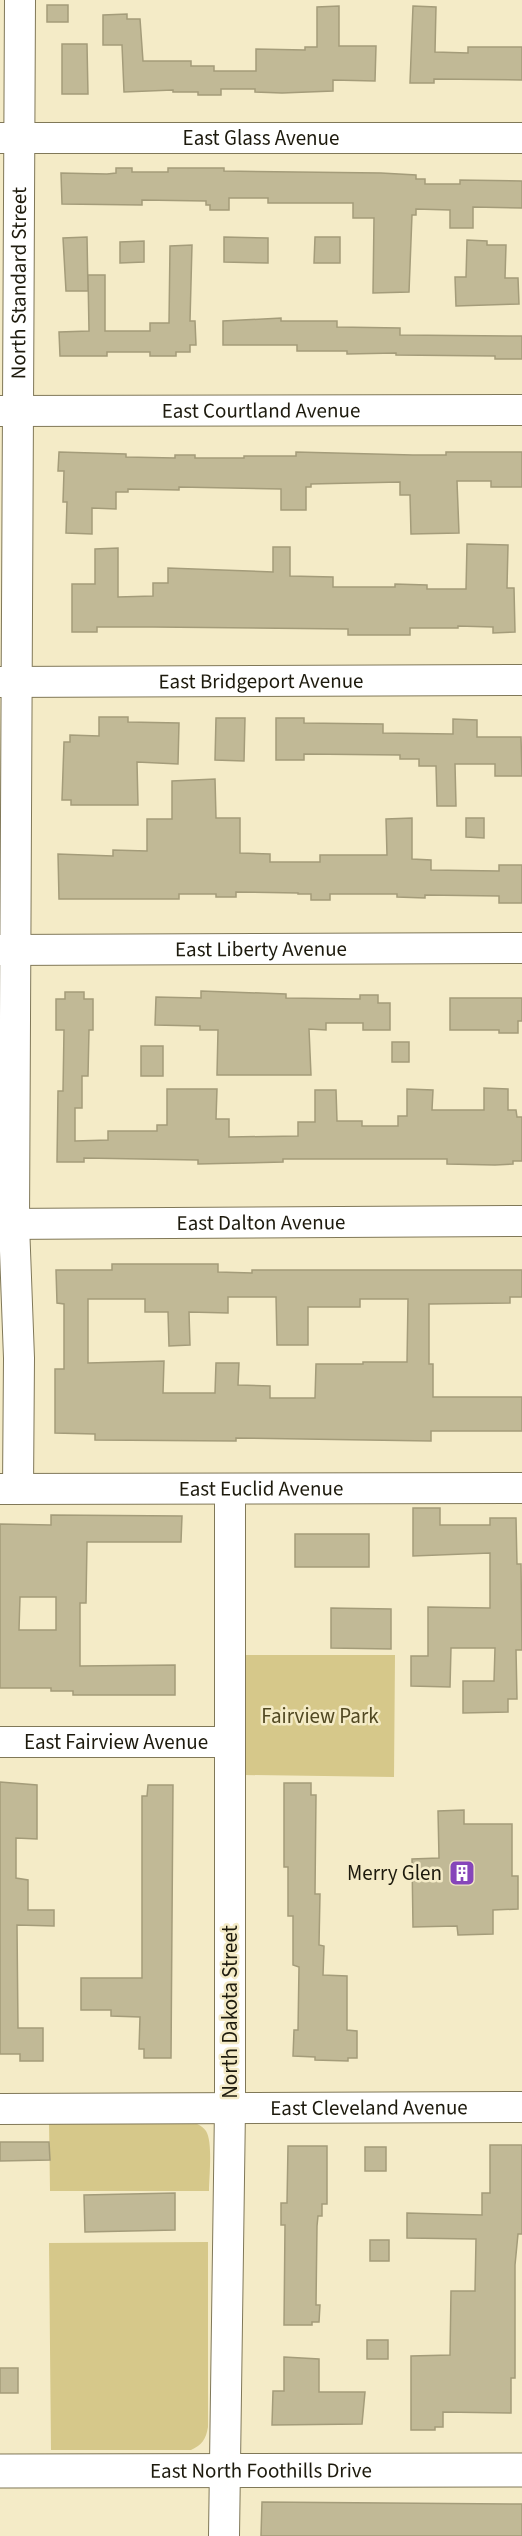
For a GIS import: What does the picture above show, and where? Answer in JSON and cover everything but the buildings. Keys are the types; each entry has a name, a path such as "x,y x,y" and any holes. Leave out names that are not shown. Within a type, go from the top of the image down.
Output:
{"main road":[{"name":"East North Foothills Drive","path":"0,2471 522,2470"}],"street":[{"name":"North Standard Street","path":"9,1489 19,1358 7,1224 10,138 20,0"},
{"name":"East Glass Avenue","path":"10,138 522,138"},
{"name":"East Courtland Avenue","path":"9,412 522,410"},
{"name":"East Bridgeport Avenue","path":"9,682 522,681"},
{"name":"East Liberty Avenue","path":"8,950 522,948"},
{"name":"East Dalton Avenue","path":"7,1224 522,1221"},
{"name":"North Standard Street","path":"0,1396 19,1358"},
{"name":"East Euclid Avenue","path":"9,1489 522,1488"},
{"name":"North Dakota Street","path":"224,2536 230,2108 230,1489"},
{"name":"East Fairview Avenue","path":"0,1742 230,1742"},
{"name":"East Cleveland Avenue","path":"0,2109 522,2107"}],"green space":[{"name":"Fairview Park","path":"246,1655 395,1655 394,1777 245,1775"},
{"path":"49,2121 189,2121 196,2123 206,2131 208,2136 209,2191 50,2191"},
{"path":"208,2242 208,2427 203,2441 191,2450 51,2450 49,2243"}],"place":[{"name":"Merry Glen","path":"462,1873"}]}
